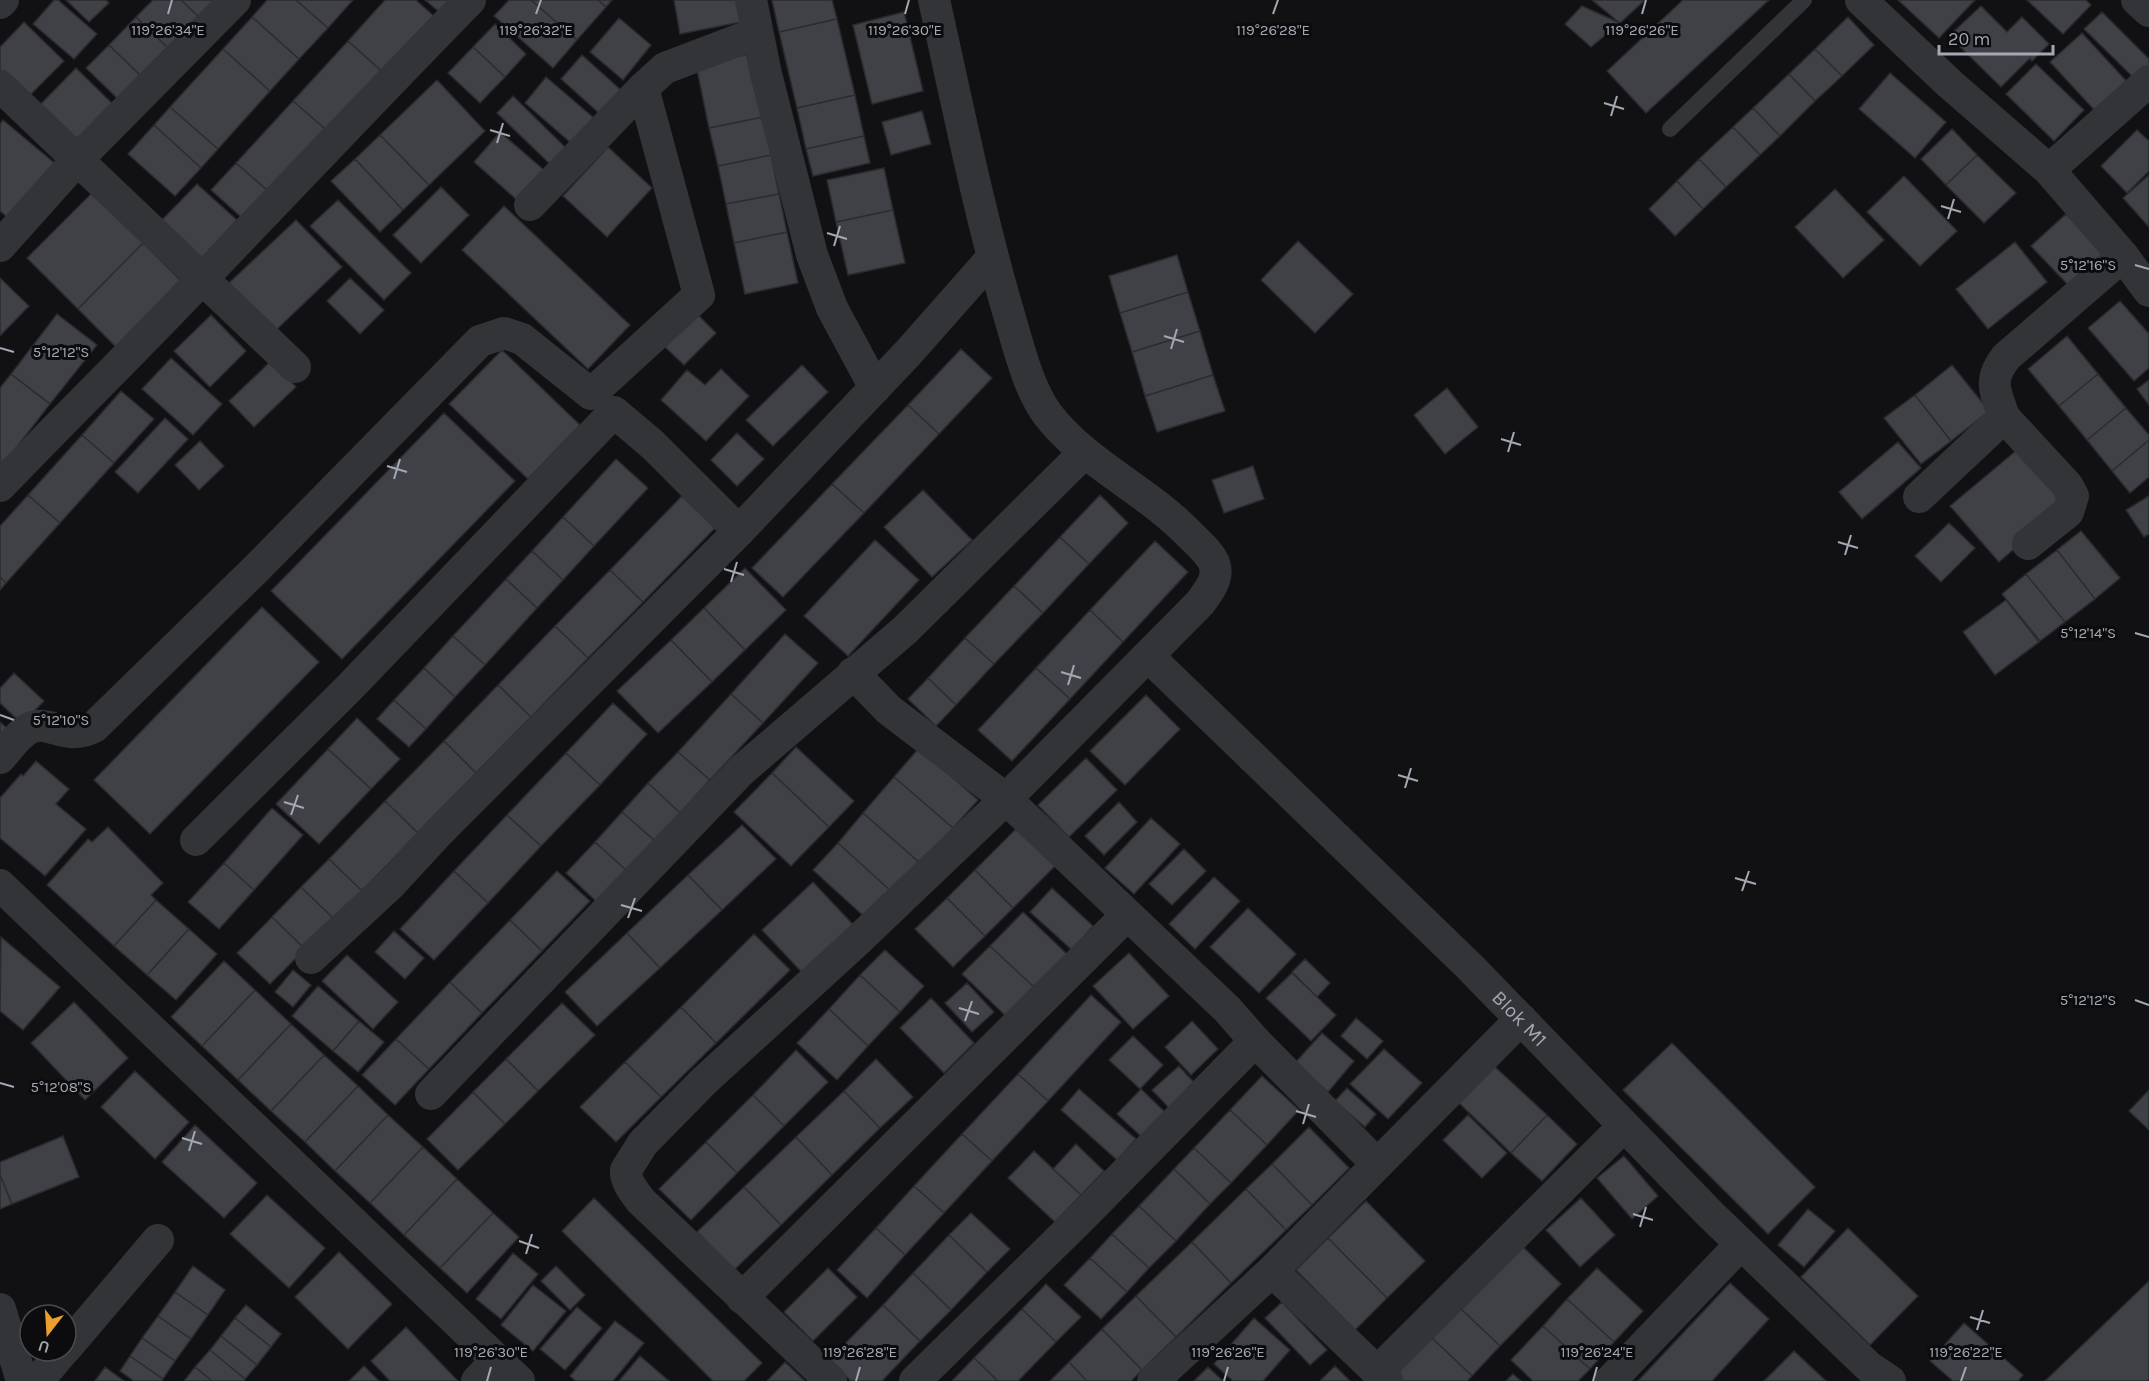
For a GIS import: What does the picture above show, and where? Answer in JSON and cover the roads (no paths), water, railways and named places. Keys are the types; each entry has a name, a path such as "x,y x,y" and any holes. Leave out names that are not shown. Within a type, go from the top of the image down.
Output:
{"street":[{"path":"0,246 76,161 235,0"},
{"path":"0,486 202,280 297,178 470,0"},
{"path":"751,0 757,33 812,255 832,308 874,388"},
{"path":"831,1381 641,1201 630,1185 625,1174 626,1170 643,1143 704,1081 1006,800 1200,603 1212,587 1215,574 1214,564 1202,547 1177,522 1084,453 1068,439 1046,413 1021,355 992,258 934,0"},
{"path":"1861,0 1950,84 2049,170 2123,256 2149,291"},
{"path":"2137,0 2149,11"},
{"path":"530,205 665,68 757,33"},
{"path":"2049,170 2149,81"},
{"path":"0,86 76,161 295,367"},
{"path":"0,758 28,729 37,726 72,733 83,733 94,727 255,570 480,341 504,333 522,339 591,394 699,295 643,88"},
{"path":"2028,544 2068,512 2073,496 2067,485 2004,417 1993,382 2000,364 2006,357 2123,256"},
{"path":"311,958 391,884 448,823 739,531 874,388 992,258"},
{"path":"196,840 348,689 614,412 674,465 739,531"},
{"path":"1919,497 2004,417"},
{"path":"431,1094 742,770 905,630 1084,453"},
{"name":"Blok M1","path":"1148,656 1462,959 1871,1376"},
{"path":"853,673 889,710 1006,800 1227,1009 1255,1041 1377,1164"},
{"path":"0,885 497,1374"},
{"path":"742,1298 1127,915"},
{"path":"1153,1381 1272,1270 1521,1019"},
{"path":"915,1381 1081,1218 1255,1041"},
{"path":"1272,1270 1382,1376 1624,1126"},
{"path":"78,1334 158,1240"},
{"path":"1610,1381 1741,1244"},
{"path":"0,1309 22,1381"},
{"path":"38,1381 53,1363"}],"lane":[{"path":"1670,129 1804,0"}]}
